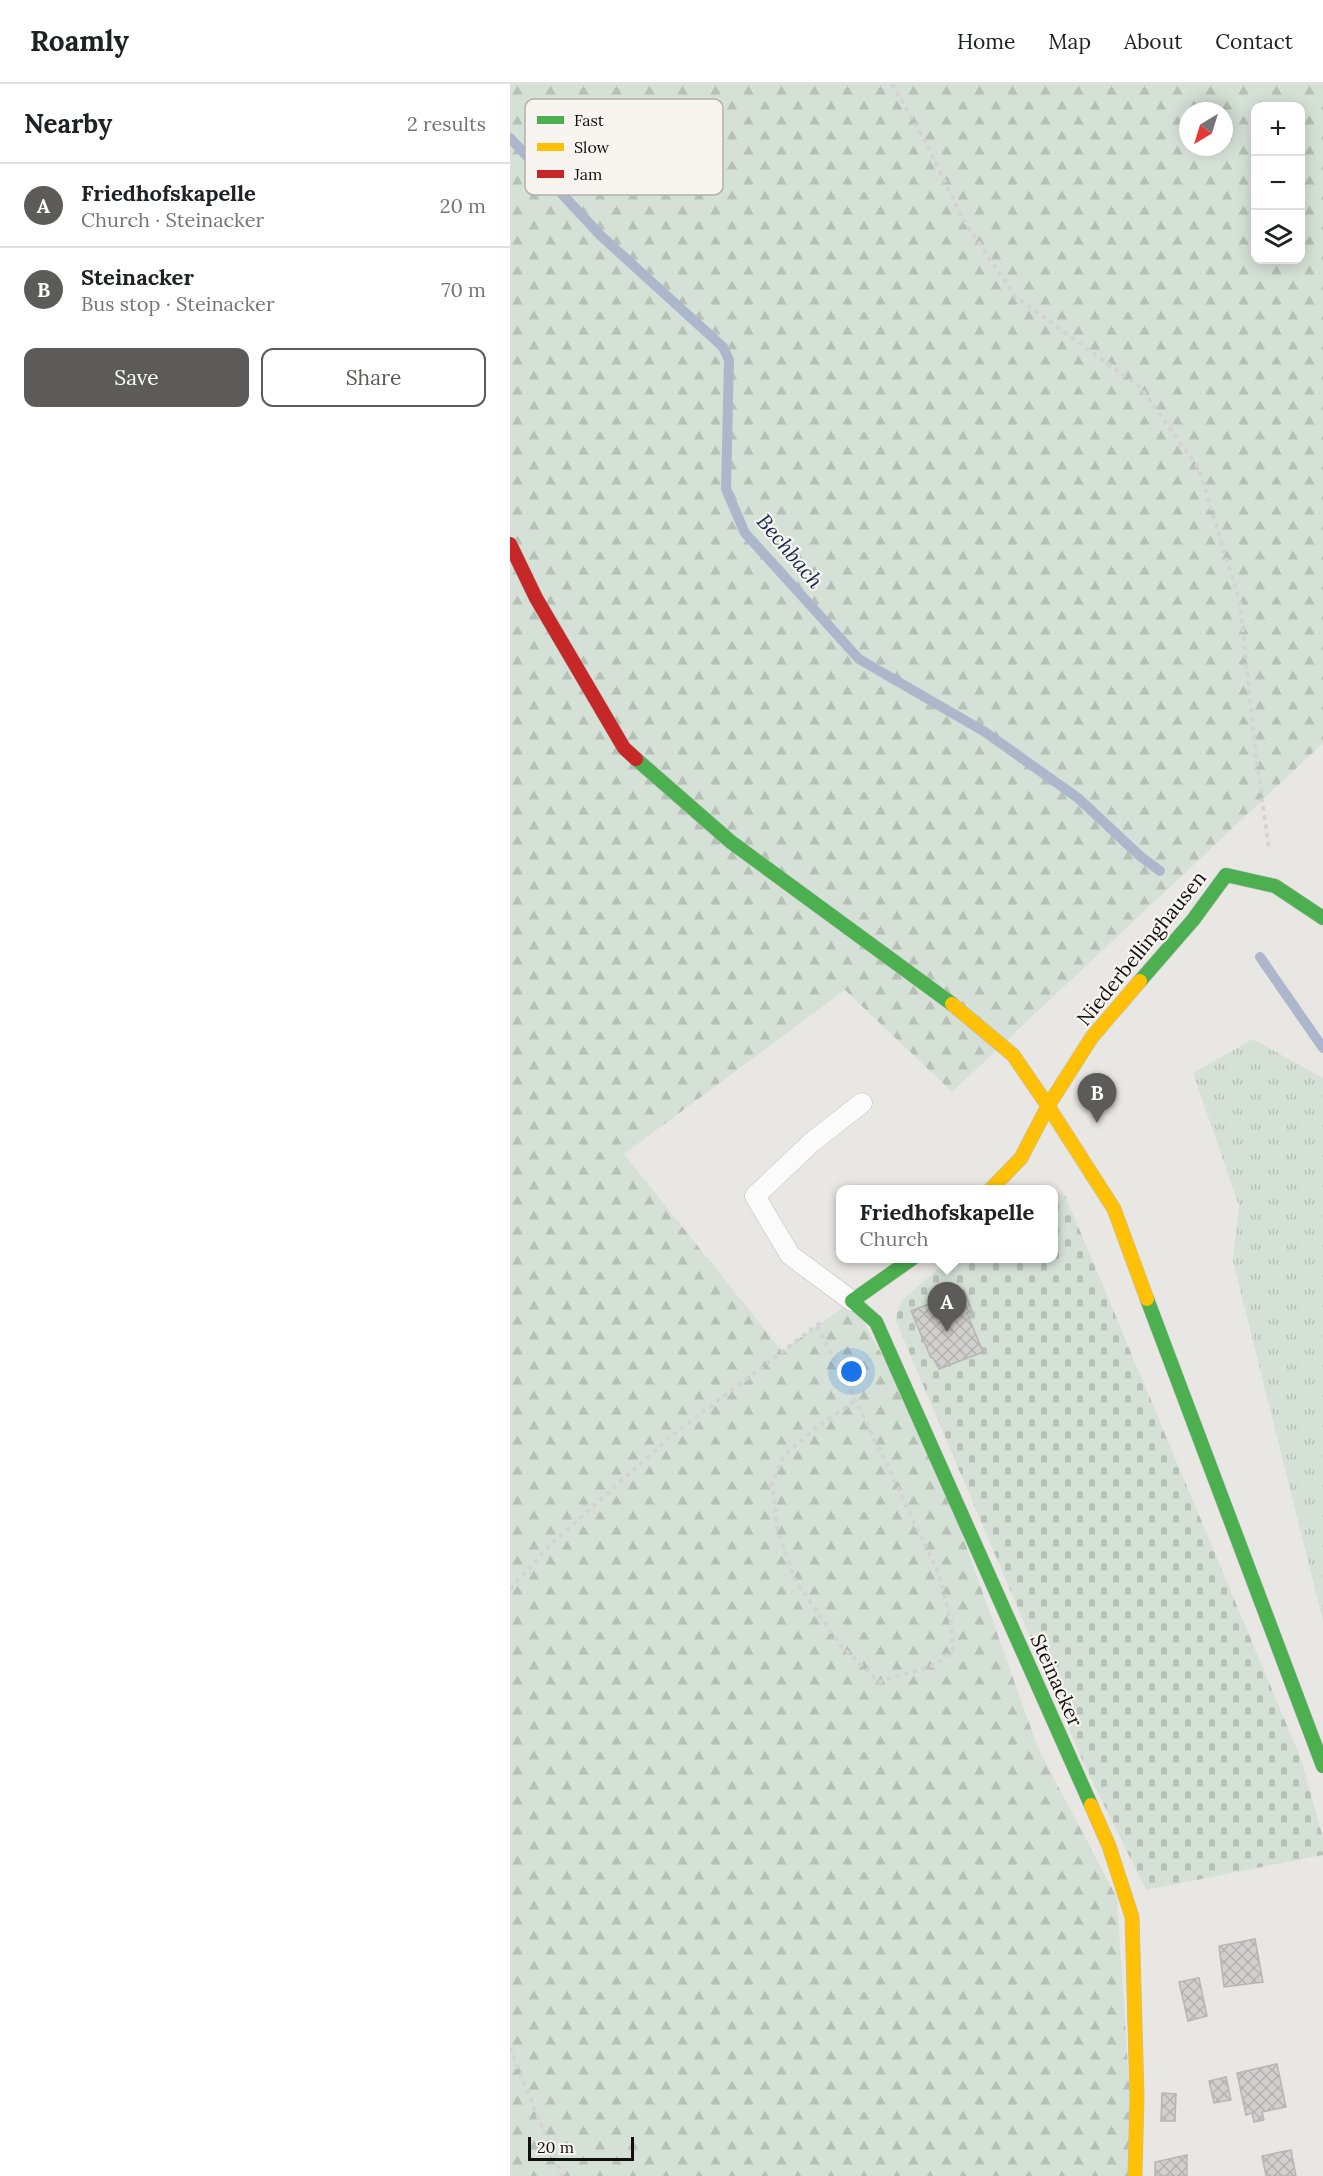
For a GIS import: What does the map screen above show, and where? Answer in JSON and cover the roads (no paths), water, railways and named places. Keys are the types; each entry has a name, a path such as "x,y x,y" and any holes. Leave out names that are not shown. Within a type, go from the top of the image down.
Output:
{"street":[{"path":"510,544 536,598 624,748 730,842 937,991 1013,1055 1048,1106 1114,1209 1199,1441 1323,1766"},
{"name":"Niederbellinghausen","path":"1048,1106 1092,1037 1193,920 1226,876 1275,886 1323,918"},
{"path":"995,1185 1021,1158 1048,1106"},
{"path":"852,1301 906,1263"},
{"name":"Steinacker","path":"852,1301 876,1322 1109,1846 1123,1887 1132,1917 1137,2097 1135,2176"}],"lane":[{"path":"852,1301 790,1255 755,1196 812,1142 862,1102"}],"waterway":[{"name":"Bechbach","path":"510,138 525,154"},
{"name":"Bechbach","path":"563,195 600,235 723,347 729,360 726,489 745,533 859,659 985,732 1078,798 1140,856 1160,871"},
{"name":"Bechbach","path":"1260,957 1323,1048"}],"place":[{"name":"Steinacker","path":"1097,1123"},
{"name":"Friedhofskapelle","path":"947,1332"}]}
